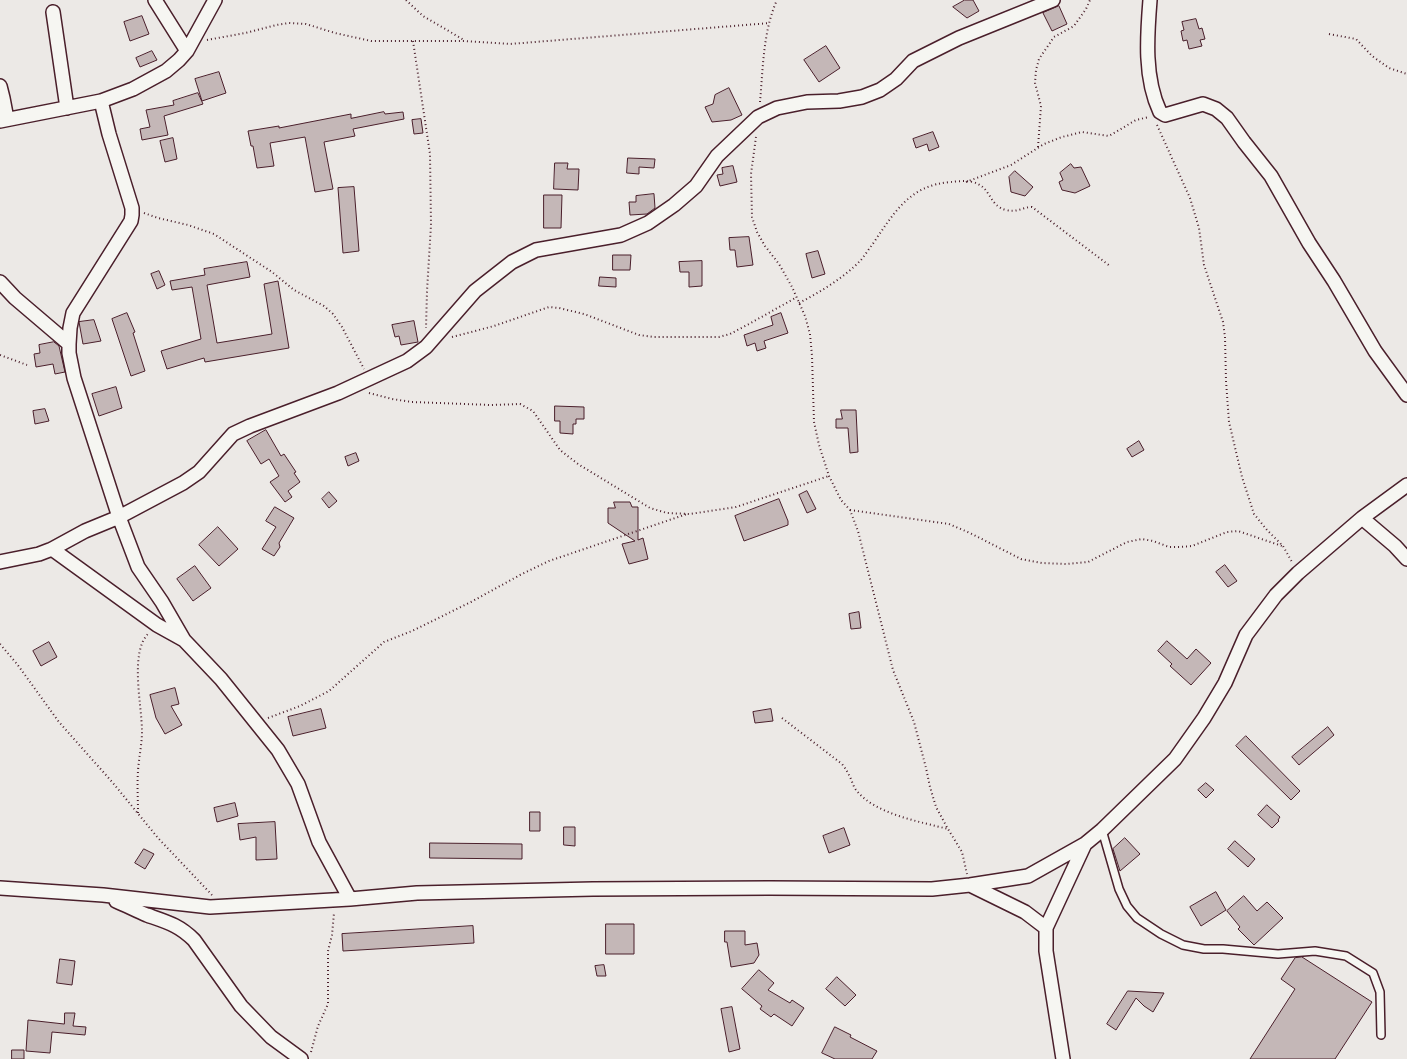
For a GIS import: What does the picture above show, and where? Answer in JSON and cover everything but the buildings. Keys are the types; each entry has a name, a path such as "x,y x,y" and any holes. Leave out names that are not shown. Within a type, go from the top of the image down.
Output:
{"street":[{"path":"156,0 190,47"},
{"path":"0,86 3,98 3,120 101,101 134,88 166,71 179,60 190,47 215,0"},
{"path":"0,562 52,550 85,531 118,517 199,472 233,434 250,426 338,393 407,361 426,347 475,291 512,262 536,250 621,235 648,223 696,186 717,156 758,116 776,108 808,102 839,101 868,95 880,90 896,79 913,62 943,46 959,38 1053,0"},
{"path":"1150,0 1148,57 1153,92 1160,112 1165,115 1202,104 1216,109 1227,118 1271,176 1309,244 1334,281 1375,351 1407,395"},
{"path":"53,12 67,108"},
{"path":"101,101 109,134 132,208 132,215 131,221 73,313 70,328 69,353 74,378 118,517 138,567 162,602 184,640 221,679 288,764 298,784 318,842 350,899"},
{"path":"0,282 15,298 69,344"},
{"path":"0,888 103,895 210,907 336,900 417,893 585,889 932,889 1028,876 1085,844 1102,830 1175,758 1204,718 1225,683 1246,635 1276,595 1298,573 1362,518 1407,485"},
{"path":"1362,518 1407,558"},
{"path":"52,550 157,625 184,640"},
{"path":"1063,1059 1046,951 1046,928 1085,844"},
{"path":"970,885 1025,912 1046,928"},
{"path":"103,895 147,915 173,924 185,931 194,940 241,1006 271,1037 306,1056"}],"lane":[{"path":"1102,830 1119,889 1127,906 1137,918 1161,934 1178,942 1204,949 1222,949 1278,954 1315,951 1346,956 1373,973 1380,992 1381,1035"}],"path":[{"path":"406,0 423,16 465,41"},
{"path":"777,0 772,10 765,45 755,151 750,174 752,217 757,232 765,246 779,264 805,316 810,334 812,356 814,422 829,476 841,500 850,510 858,531 893,670 914,722 936,807 962,852 970,885"},
{"path":"1038,147 1041,106 1035,82 1039,58 1054,37 1074,26 1086,9 1090,0"},
{"path":"190,47 276,24 289,23 306,24 335,33 372,41 465,41 510,44 770,23"},
{"path":"1329,34 1356,39 1372,56 1389,68 1407,74"},
{"path":"413,41 430,154 431,225 427,291 426,347"},
{"path":"966,182 1011,165 1038,147 1062,137 1082,132 1109,136 1136,120 1151,117"},
{"path":"1156,121 1190,198 1198,228 1204,265 1223,322 1229,422 1242,477 1254,514 1283,546 1298,573"},
{"path":"799,303 821,292 859,262 902,204 913,194 930,186 951,182 974,182 980,184 995,204 1008,211 1032,207 1110,266"},
{"path":"132,208 158,218 188,225 214,234 272,272 294,290 324,306 342,327 370,378"},
{"path":"449,338 494,326 521,315 549,307 584,314 639,335 654,338 719,338 730,334 796,297"},
{"path":"0,355 27,365"},
{"path":"369,393 392,400 412,402 491,405 520,404 533,411 560,450 578,464 650,508 667,513 690,514"},
{"path":"256,722 300,706 328,691 384,642 412,631 543,564 690,514 736,507 829,476"},
{"path":"850,510 949,524 970,533 1020,559 1042,563 1066,564 1088,562 1127,542 1142,539 1169,546 1192,546 1227,532 1238,531 1283,546"},
{"path":"138,813 138,770 142,731 137,676 139,656 142,642 146,635 157,625"},
{"path":"0,644 17,664 59,722 158,838 223,906"},
{"path":"782,718 842,764 849,774 856,790 862,798 872,805 909,819 948,829"},
{"path":"306,1056 328,1004 328,951 336,900"}]}
